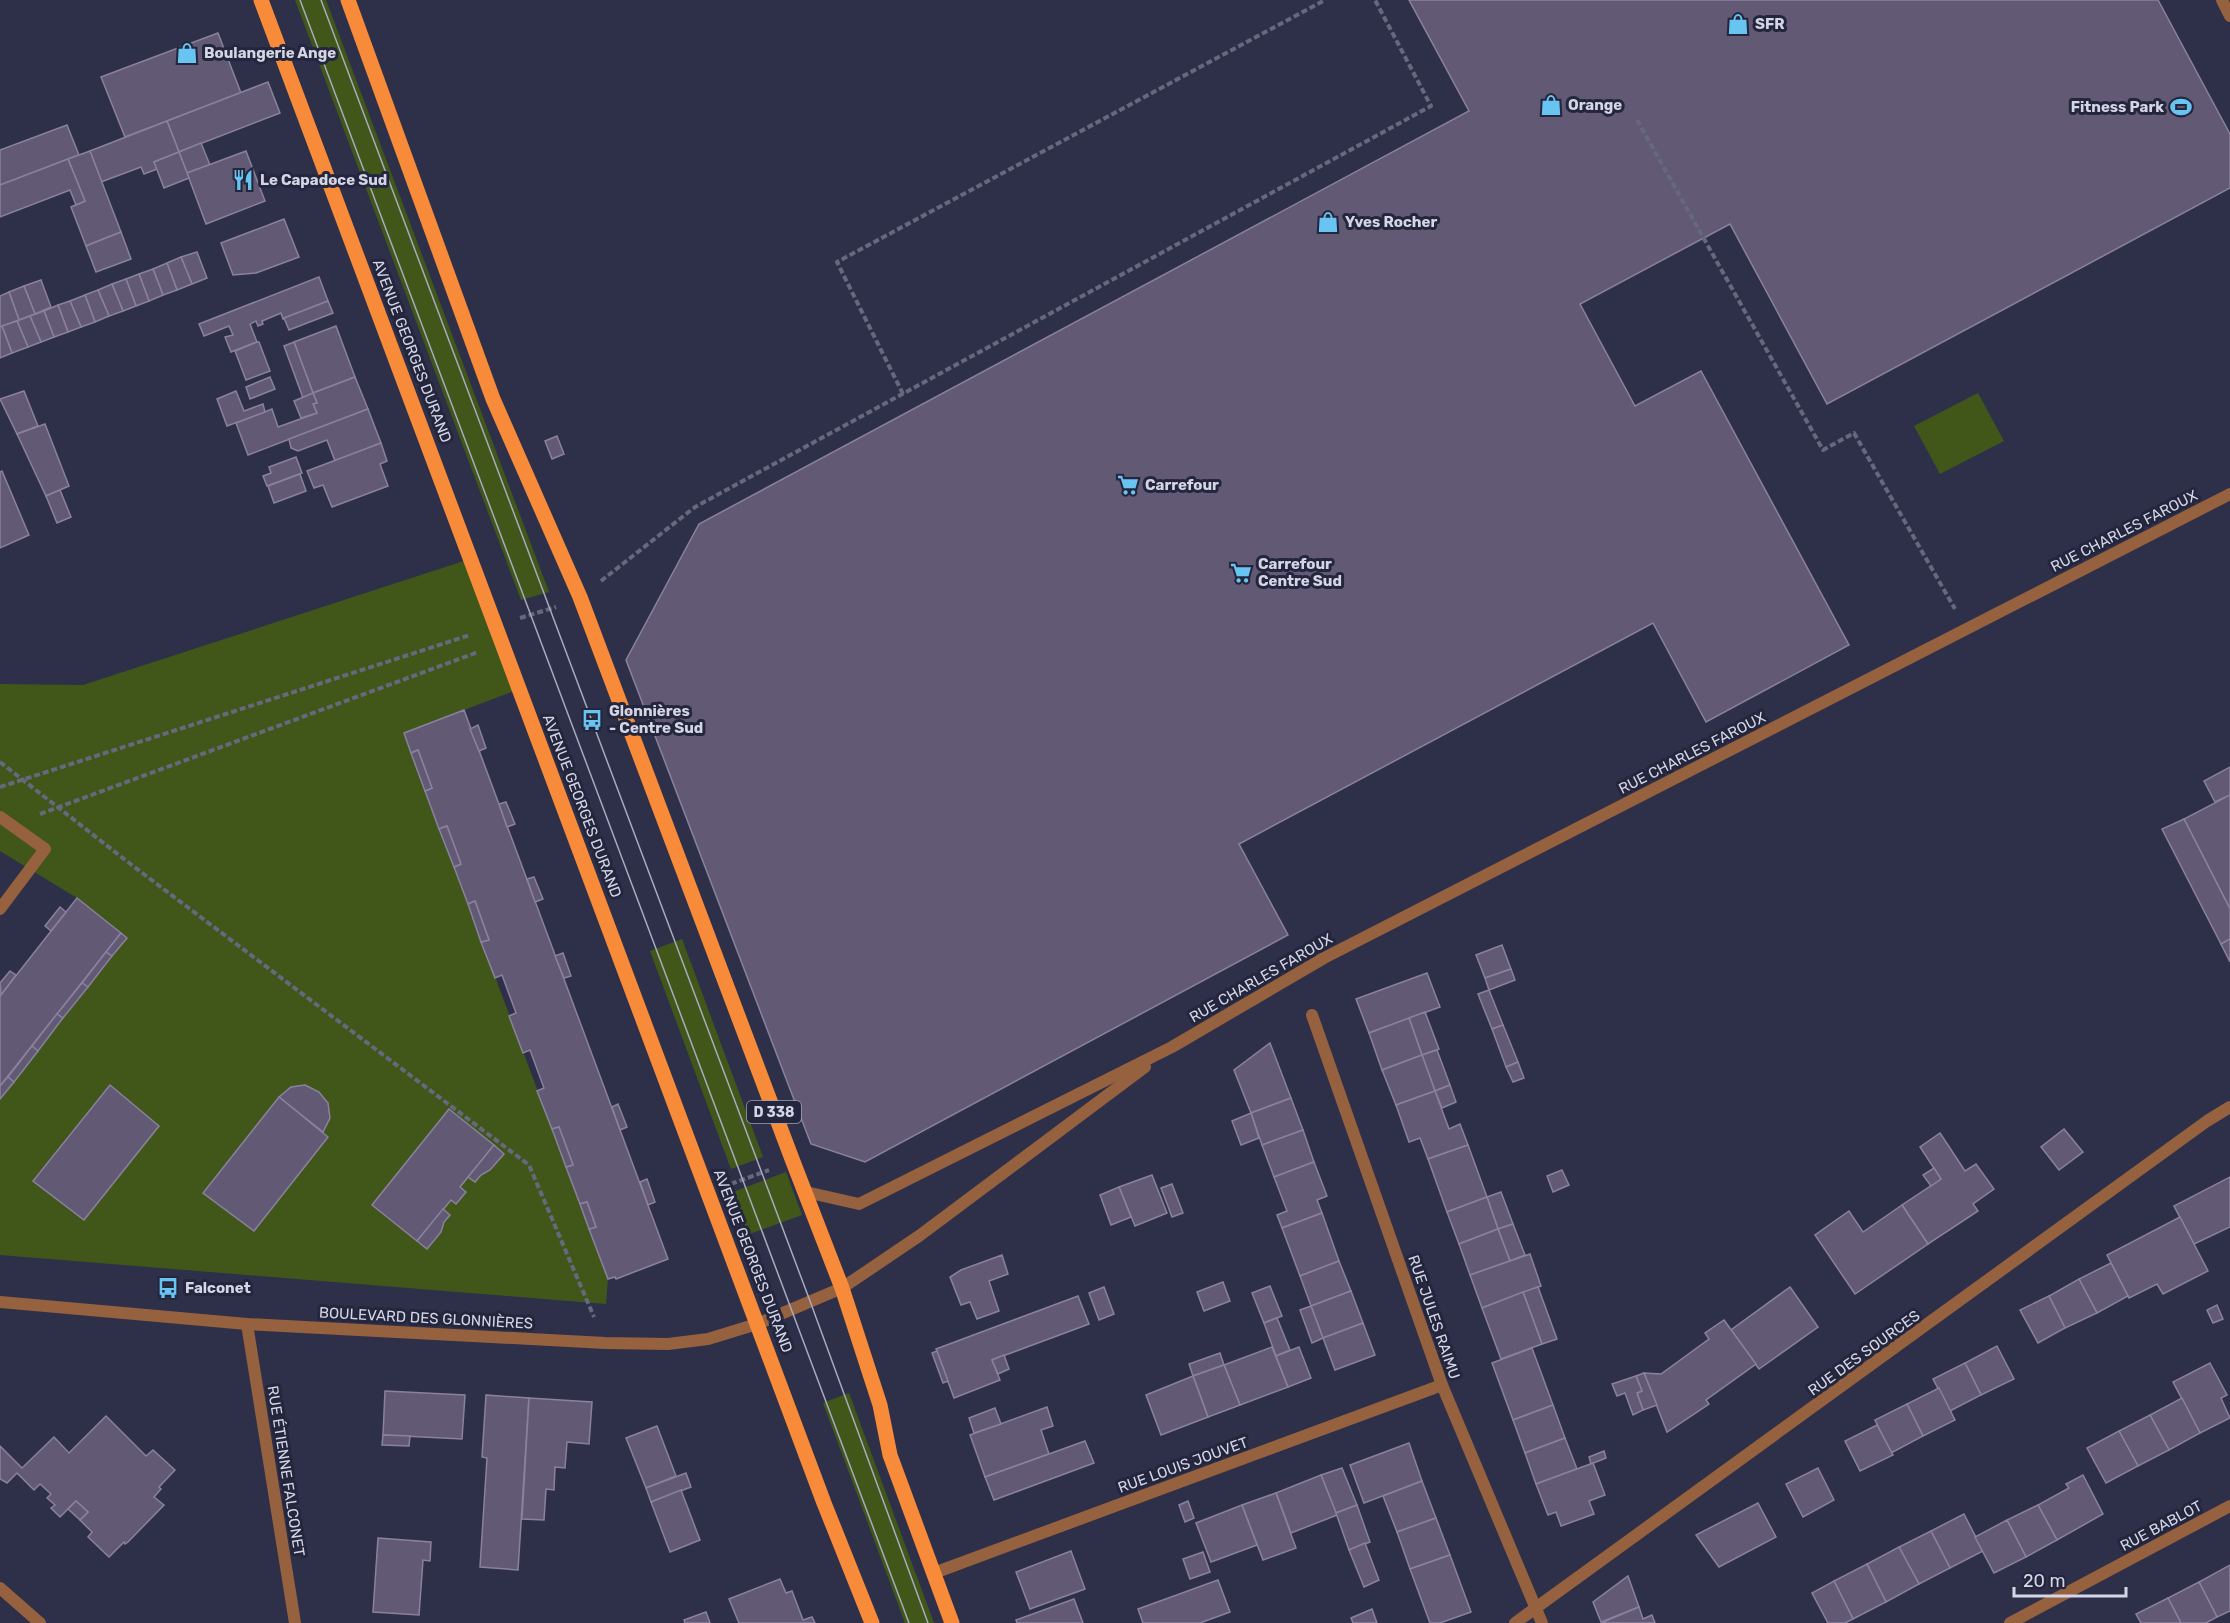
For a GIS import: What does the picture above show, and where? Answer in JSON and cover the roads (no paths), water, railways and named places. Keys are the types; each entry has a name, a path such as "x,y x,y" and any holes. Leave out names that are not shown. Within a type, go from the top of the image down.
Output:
{"main road":[{"name":"AVENUE GEORGES DURAND","path":"261,0 757,1324 872,1623"},
{"name":"D 338","path":"348,0 493,399 580,597 842,1288"},
{"path":"842,1288 880,1405 890,1455 952,1623"}],"street":[{"path":"2222,0 2230,16"},
{"name":"RUE CHARLES FAROUX","path":"806,1192 859,1204 1172,1047 1324,958 2230,494"},
{"path":"0,817 45,849 0,909"},
{"name":"RUE JULES RAIMU","path":"1312,1015 1442,1385 1542,1623"},
{"name":"RUE CHARLES FAROUX","path":"842,1288 901,1249 1172,1047"},
{"name":"RUE DES SOURCES","path":"1515,1623 2207,1121 2230,1107"},
{"name":"BOULEVARD DES GLONNIÈRES","path":"0,1302 247,1324 605,1343 668,1344 708,1339 757,1324 842,1288"},
{"name":"RUE ÉTIENNE FALCONET","path":"247,1324 296,1623"},
{"name":"RUE LOUIS JOUVET","path":"934,1574 1442,1385"},
{"name":"RUE BABLOT","path":"2010,1623 2230,1506"},
{"path":"0,1588 40,1623"}],"tram line":[{"path":"300,0 909,1623"},
{"path":"321,0 810,1301 928,1623"}],"place":[{"name":"SFR","path":"1738,24"},
{"name":"Boulangerie Ange","path":"187,53"},
{"name":"Orange","path":"1551,105"},
{"name":"Fitness Park","path":"2181,107"},
{"name":"Le Capadoce Sud","path":"243,180"},
{"name":"Yves Rocher","path":"1328,222"},
{"name":"Carrefour","path":"1128,485"},
{"name":"Carrefour Centre Sud","path":"1241,573"},
{"name":"Glonnières - Centre Sud","path":"592,720"},
{"name":"Falconet","path":"168,1288"}]}
